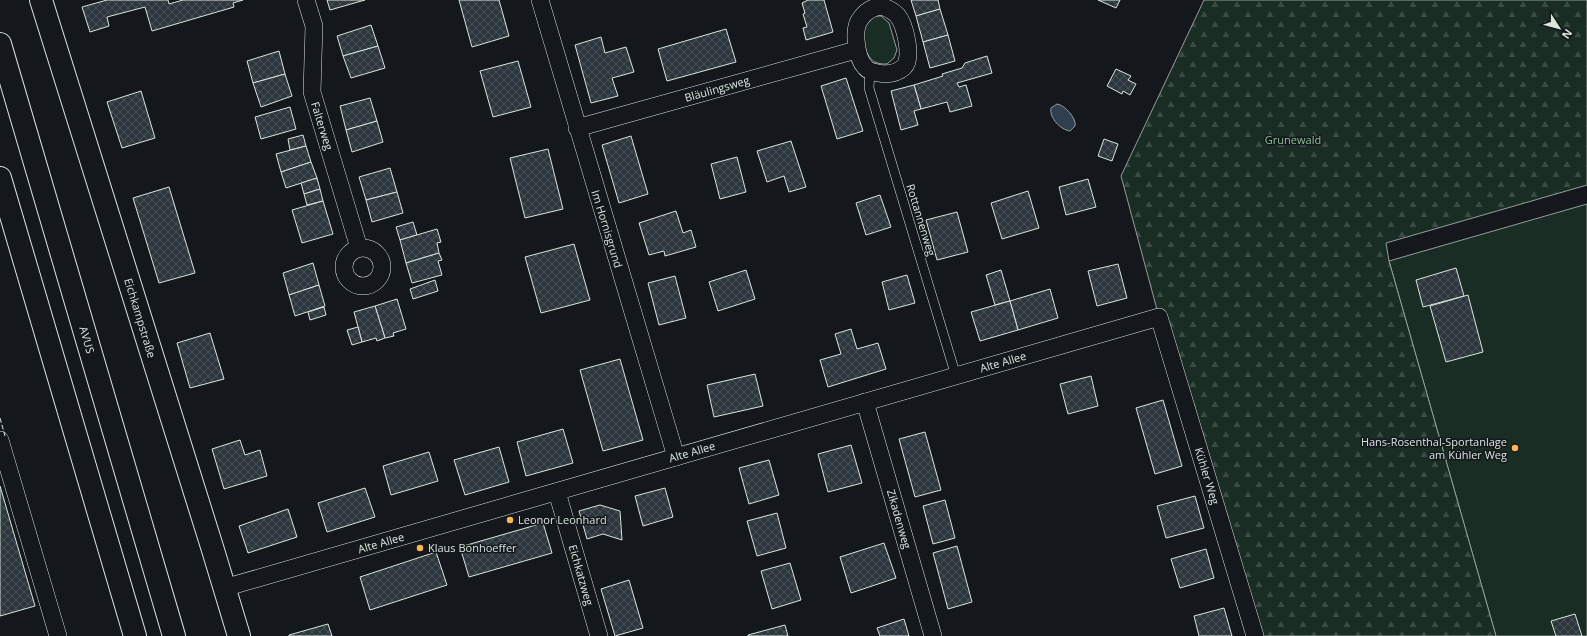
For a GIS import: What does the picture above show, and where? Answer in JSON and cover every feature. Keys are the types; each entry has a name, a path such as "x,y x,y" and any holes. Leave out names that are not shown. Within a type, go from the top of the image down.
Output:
{"main road":[{"name":"Eichkampstraße","path":"41,0 239,636"},
{"name":"AVUS","path":"0,44 174,636"},
{"path":"0,178 134,636"}],"street":[{"name":"Falterweg","path":"306,0 314,26 312,92 359,248"},
{"name":"Im Hornisgrund","path":"540,0 676,457"},
{"path":"881,6 887,8 898,16 907,40 907,64 894,73 886,75 870,71 864,66 856,50 856,30 860,18 872,7 881,6"},
{"name":"Bläulingsweg","path":"577,128 856,50"},
{"name":"Alte Allee","path":"224,588 1159,317"},
{"name":"Kühler Weg","path":"1159,317 1256,636"},
{"name":"Zikadenweg","path":"865,402 933,636"},
{"path":"0,440 58,636"},
{"name":"Eichkatzweg","path":"556,492 599,636"}],"lane":[{"name":"Rottannenweg","path":"870,71 869,88 956,376"}],"green space":[{"name":"Grunewald","path":"1204,0 1587,0 1587,185 1386,243 1389,261 1496,636 1257,636 1159,317 1121,176"},
{"path":"872,16 881,16 889,23 897,50 894,58 887,64 875,62 868,55 866,50 861,32"},
{"name":"Hans-Rosenthal-Sportanlage am Kühler Weg","path":"1587,204 1587,636 1496,636 1389,261"}],"water":[{"path":"1057,104 1067,110 1074,120 1075,126 1070,131 1056,123 1052,116 1051,108"}],"building":[{"path":"107,0 168,0 169,4 183,0 243,0 233,3 234,7 152,31 145,7 107,17 109,26 90,32 82,7"},
{"path":"327,0 365,0 330,10"},
{"path":"459,0 499,0 509,36 472,47"},
{"path":"808,0 824,0 833,32 806,40 803,28 807,27 803,14 805,13 802,3"},
{"path":"911,0 938,0 940,9 916,16"},
{"path":"1098,0 1120,0 1116,8"},
{"path":"940,9 948,35 923,42 916,16"},
{"path":"371,25 378,46 343,56 337,36"},
{"path":"726,29 736,62 667,81 658,49"},
{"path":"948,35 955,61 930,68 923,42"},
{"path":"601,37 605,53 626,47 634,72 612,78 618,96 591,103 575,45"},
{"path":"378,46 385,68 351,78 343,56"},
{"path":"279,51 285,74 253,83 247,61"},
{"path":"987,56 992,73 957,83 959,87 966,85 972,106 950,112 947,102 921,109 914,85 943,76 942,74 962,68 965,63"},
{"path":"518,61 531,107 493,117 480,71"},
{"path":"1116,69 1131,76 1128,80 1136,84 1130,95 1123,91 1122,94 1107,86"},
{"path":"285,74 292,96 261,107 253,83"},
{"path":"846,78 863,131 837,139 821,86"},
{"path":"914,85 921,109 914,111 918,125 901,130 891,91"},
{"path":"141,91 155,138 122,148 107,102"},
{"path":"370,98 377,121 346,130 340,106"},
{"path":"290,107 296,129 261,139 255,117"},
{"path":"377,121 383,142 352,152 346,130"},
{"path":"303,135 306,146 290,150 288,139"},
{"path":"631,136 648,194 619,203 602,145"},
{"path":"1104,139 1118,144 1112,161 1098,156"},
{"path":"791,141 806,187 789,192 784,176 767,182 757,151"},
{"path":"306,146 311,162 281,172 276,154"},
{"path":"548,149 563,209 525,218 510,158"},
{"path":"737,157 746,192 720,199 711,164"},
{"path":"311,162 317,178 286,188 281,172"},
{"path":"390,168 397,192 366,200 359,177"},
{"path":"317,178 320,189 304,194 301,183"},
{"path":"1088,179 1096,207 1066,215 1059,187"},
{"path":"169,187 195,273 159,283 133,198"},
{"path":"320,189 323,201 307,205 304,194"},
{"path":"1028,191 1039,228 1002,239 991,203"},
{"path":"397,192 403,213 372,222 366,200"},
{"path":"880,195 891,227 866,235 856,203"},
{"path":"323,201 333,234 302,243 292,210"},
{"path":"676,211 683,233 691,230 696,247 665,256 664,251 649,255 639,223"},
{"path":"957,212 968,252 937,260 926,220"},
{"path":"413,222 417,235 400,240 396,227"},
{"path":"437,229 441,242 437,243 439,253 406,263 400,240"},
{"path":"574,244 590,300 541,313 525,257"},
{"path":"439,253 442,260 438,261 442,275 412,283 406,263"},
{"path":"313,263 319,285 289,295 283,273"},
{"path":"1118,264 1127,298 1097,306 1088,271"},
{"path":"1456,268 1464,296 1423,307 1416,280"},
{"path":"746,270 755,299 718,311 709,282"},
{"path":"1001,270 1010,301 995,305 986,275"},
{"path":"907,275 915,303 889,310 882,282"},
{"path":"675,276 686,318 659,325 648,283"},
{"path":"435,280 438,291 413,299 410,289"},
{"path":"319,285 325,306 295,316 289,295"},
{"path":"1050,289 1058,318 1018,330 1010,301"},
{"path":"1468,295 1483,352 1446,362 1430,306"},
{"path":"397,299 406,329 393,333 394,336 385,338 375,306"},
{"path":"1010,301 1018,330 980,341 971,312"},
{"path":"375,306 385,338 377,341 376,338 362,342 354,312"},
{"path":"324,307 326,315 310,320 308,312"},
{"path":"358,327 362,342 352,345 347,330"},
{"path":"851,329 857,349 878,343 886,369 828,387 820,360 841,354 835,334"},
{"path":"210,333 224,379 190,388 177,343"},
{"path":"620,359 643,440 603,451 580,370"},
{"path":"755,374 763,406 714,417 707,385"},
{"path":"1091,376 1098,406 1068,414 1060,384"},
{"path":"1163,400 1182,466 1155,474 1136,408"},
{"path":"563,429 573,463 526,476 517,442"},
{"path":"925,432 941,490 915,497 899,439"},
{"path":"240,440 245,455 260,450 267,476 224,489 212,449"},
{"path":"851,445 862,483 828,492 818,454"},
{"path":"499,447 509,482 465,495 454,460"},
{"path":"429,452 438,481 391,495 383,466"},
{"path":"769,460 779,495 749,504 739,468"},
{"path":"0,486 35,606 0,616"},
{"path":"365,488 375,517 327,532 318,503"},
{"path":"665,488 673,517 643,526 635,496"},
{"path":"1195,496 1204,528 1166,538 1157,506"},
{"path":"945,500 955,538 933,544 923,506"},
{"path":"600,505 620,511 622,540 603,534 587,539 579,511"},
{"path":"288,509 297,537 248,553 239,526"},
{"path":"777,513 786,548 757,556 747,521"},
{"path":"543,523 552,553 469,577 460,547"},
{"path":"884,543 896,578 851,593 840,557"},
{"path":"957,546 972,602 948,609 933,553"},
{"path":"1206,549 1214,578 1180,588 1171,559"},
{"path":"436,552 447,585 370,610 360,577"},
{"path":"790,563 801,600 772,609 761,571"},
{"path":"629,580 643,628 615,636 601,589"},
{"path":"1224,608 1232,636 1199,636 1194,616"},
{"path":"1575,614 1582,636 1556,636 1551,621"},
{"path":"904,619 909,636 880,636 877,628"},
{"path":"328,624 332,636 289,636 289,635"},
{"path":"785,625 788,636 748,636 748,635"}],"fence":[{"path":"0,418 5,436"}],"place":[{"name":"Hans-Rosenthal-Sportanlage am Kühler Weg","path":"1515,448"},
{"name":"Leonor Leonhard","path":"510,520"},
{"name":"Klaus Bonhoeffer","path":"420,548"}]}
